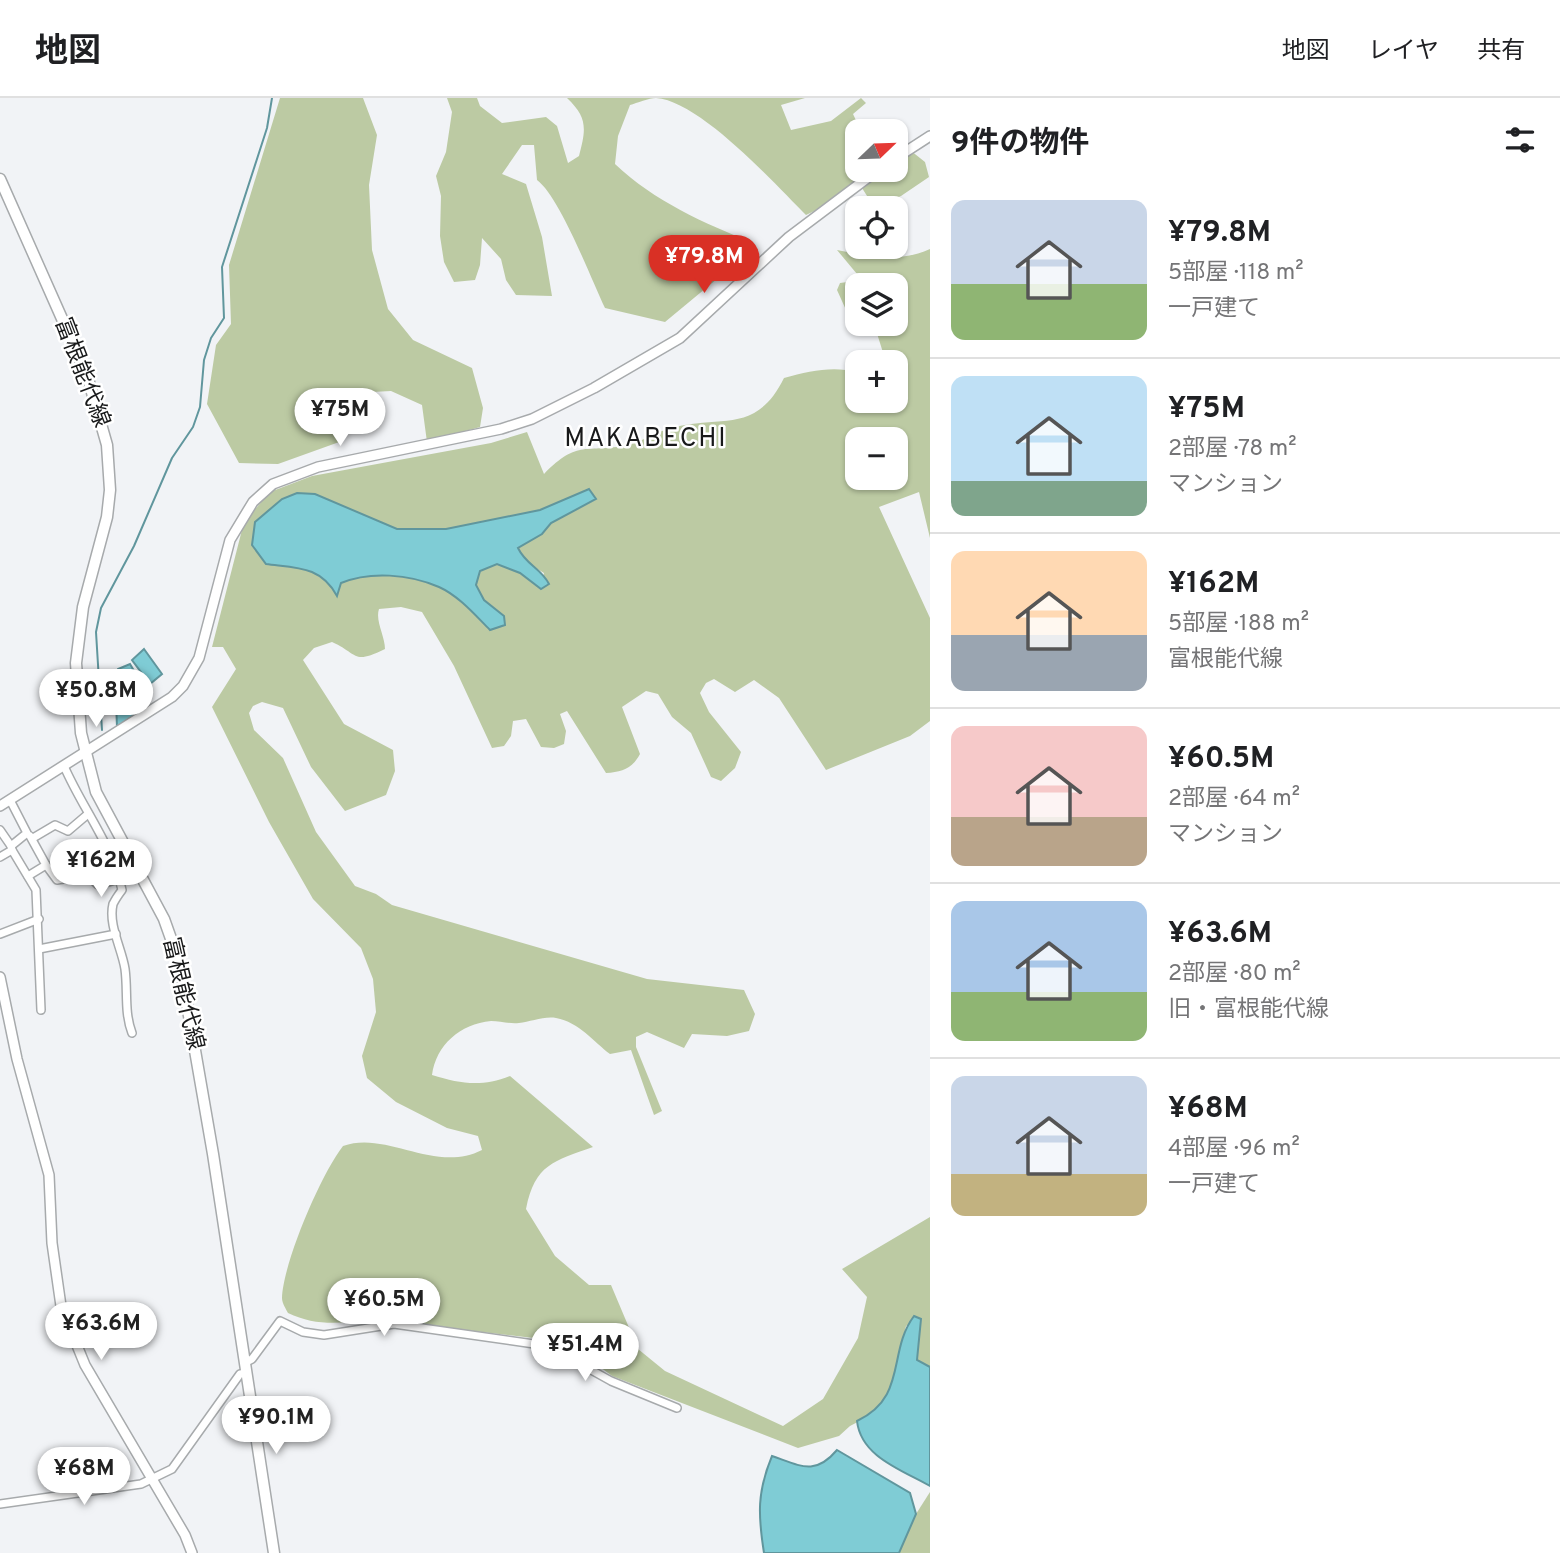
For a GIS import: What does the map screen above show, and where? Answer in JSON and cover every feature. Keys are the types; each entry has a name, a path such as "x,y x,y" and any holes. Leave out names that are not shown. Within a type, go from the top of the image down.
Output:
{"main road":[{"name":"富根能代線","path":"0,179 87,375 107,445 110,490 107,517 83,607 76,663 76,699 85,754 96,792 164,919 180,964 274,1553"}],"street":[{"path":"908,150 930,136"},
{"path":"0,806 172,697 183,686 199,658 230,540 253,502 273,484 318,467 501,429 532,419 594,388 680,338 789,237 862,182"},
{"path":"64,766 116,865 122,890 113,905 116,934 124,966 128,1003 126,1017 132,1033"},
{"path":"10,800 57,880 88,875 98,886 119,879"},
{"path":"0,857 30,836 55,825 68,831 88,814"},
{"path":"97,827 110,818"},
{"path":"0,830 36,890 41,1010"},
{"path":"28,876 46,865"},
{"path":"0,934 39,919"},
{"path":"39,949 116,934"},
{"path":"0,977 17,1059 49,1175 52,1243 61,1306 85,1364 192,1553"},
{"path":"0,1504 141,1484 172,1469 280,1321 303,1332 324,1335 394,1324 565,1350 611,1381 677,1408"}],"green space":[{"path":"280,98 363,98 377,135 369,185 372,250 388,309 413,340 472,368 483,408 480,427 427,442 422,405 391,391 353,393 351,420 342,441 278,464 239,463 207,404 216,345 231,324 229,265"},
{"path":"447,98 477,98 480,106 502,123 546,117 557,126 568,163 579,156 584,124 579,112 567,98 656,98 630,105 618,136 615,164 663,200 717,228 754,243 735,264 665,322 605,308 565,220 546,189 537,180 534,145 522,145 502,174 526,184 542,237 552,296 516,295 506,280 501,259 482,238 480,265 475,280 454,282 444,262 440,236 441,196 436,176 446,152 452,112"},
{"path":"656,98 805,98 781,105 791,130 831,121 861,98 866,103 853,114 855,119 845,119 845,182 908,182 908,149 925,162 929,177 901,196 867,196 862,188 806,215 757,165 715,128 674,103"},
{"path":"930,249 930,538 919,492 879,507 930,618 930,721 910,736 826,770 779,698 754,680 735,692 714,679 706,683 700,693 709,712 741,752 735,768 721,781 711,777 691,733 672,717 658,694 646,691 622,707 640,754 634,763 622,771 606,773 567,711 560,714 566,731 564,744 554,748 541,747 526,719 513,721 511,736 504,746 492,748 454,666 422,612 401,607 379,609 378,618 385,649 361,657 332,642 314,648 303,660 344,724 393,750 395,771 386,795 345,811 311,767 283,708 262,702 253,706 249,713 254,730 283,758 316,832 355,886 376,894 392,905 647,979 744,990 755,1014 749,1031 727,1036 692,1034 684,1048 647,1032 636,1037 636,1047 662,1111 654,1115 631,1050 610,1054 579,1028 556,1018 515,1023 491,1021 469,1026 451,1038 434,1064 432,1075 452,1081 481,1083 510,1076 593,1147 548,1166 535,1182 526,1209 555,1256 589,1285 611,1285 638,1349 665,1371 783,1426 823,1399 858,1338 867,1297 842,1269 930,1217 930,1367 917,1360 921,1319 906,1326 894,1382 875,1413 850,1426 839,1436 798,1448 612,1376 567,1342 370,1319 338,1323 318,1322 288,1313 282,1298 289,1263 324,1177 343,1146 376,1143 447,1157 464,1156 482,1150 478,1136 447,1128 396,1102 367,1078 362,1056 376,1012 373,979 361,948 313,899 269,822 212,707 236,669 223,647 212,647 244,522 270,492 312,476 491,443 527,432 544,474 575,451 627,445 668,429 748,416 761,409 784,378 812,371 845,370 845,413 908,413 908,350 882,350 878,336 908,336 908,273 856,273 837,250 845,251 845,259 908,259 908,256","holes":["589,489 595,500 551,523 542,534 518,548 524,561 544,573 541,589 520,573 497,564 480,571 476,585 484,600 504,616 490,630 453,595 415,579 390,576 352,579 341,583 337,595 328,579 305,569 297,493 315,494 397,529 446,529 540,510"]},
{"path":"845,282 845,308 837,290 840,283"},
{"path":"930,1492 930,1553 899,1553 909,1525"}],"water":[{"path":"589,489 596,499 551,523 542,534 518,548 549,584 541,589 520,573 497,564 480,571 476,585 484,600 504,616 505,625 490,630 453,595 439,587 402,577 364,577 341,583 337,596 331,586 316,574 298,568 266,564 252,545 255,522 282,499 297,493 315,494 397,529 446,529 540,510"},
{"path":"144,649 162,674 150,684 132,660"},
{"path":"130,664 147,693 133,700 123,694 116,684 118,669"},
{"path":"119,697 140,711 117,727 116,701"},
{"path":"914,1316 921,1319 917,1360 930,1367 930,1486 874,1453 860,1433 857,1421 884,1400 906,1330"},
{"path":"837,1450 910,1493 916,1514 899,1553 764,1553 760,1504 772,1456 800,1465 814,1466 822,1463"}],"waterway":[{"path":"102,730 96,632 101,608 134,546 172,458 193,427 200,407 204,360 211,338 224,318 222,267 267,128 272,98"}],"district":[{"name":"MAKABECHI","path":"646,439"}]}
